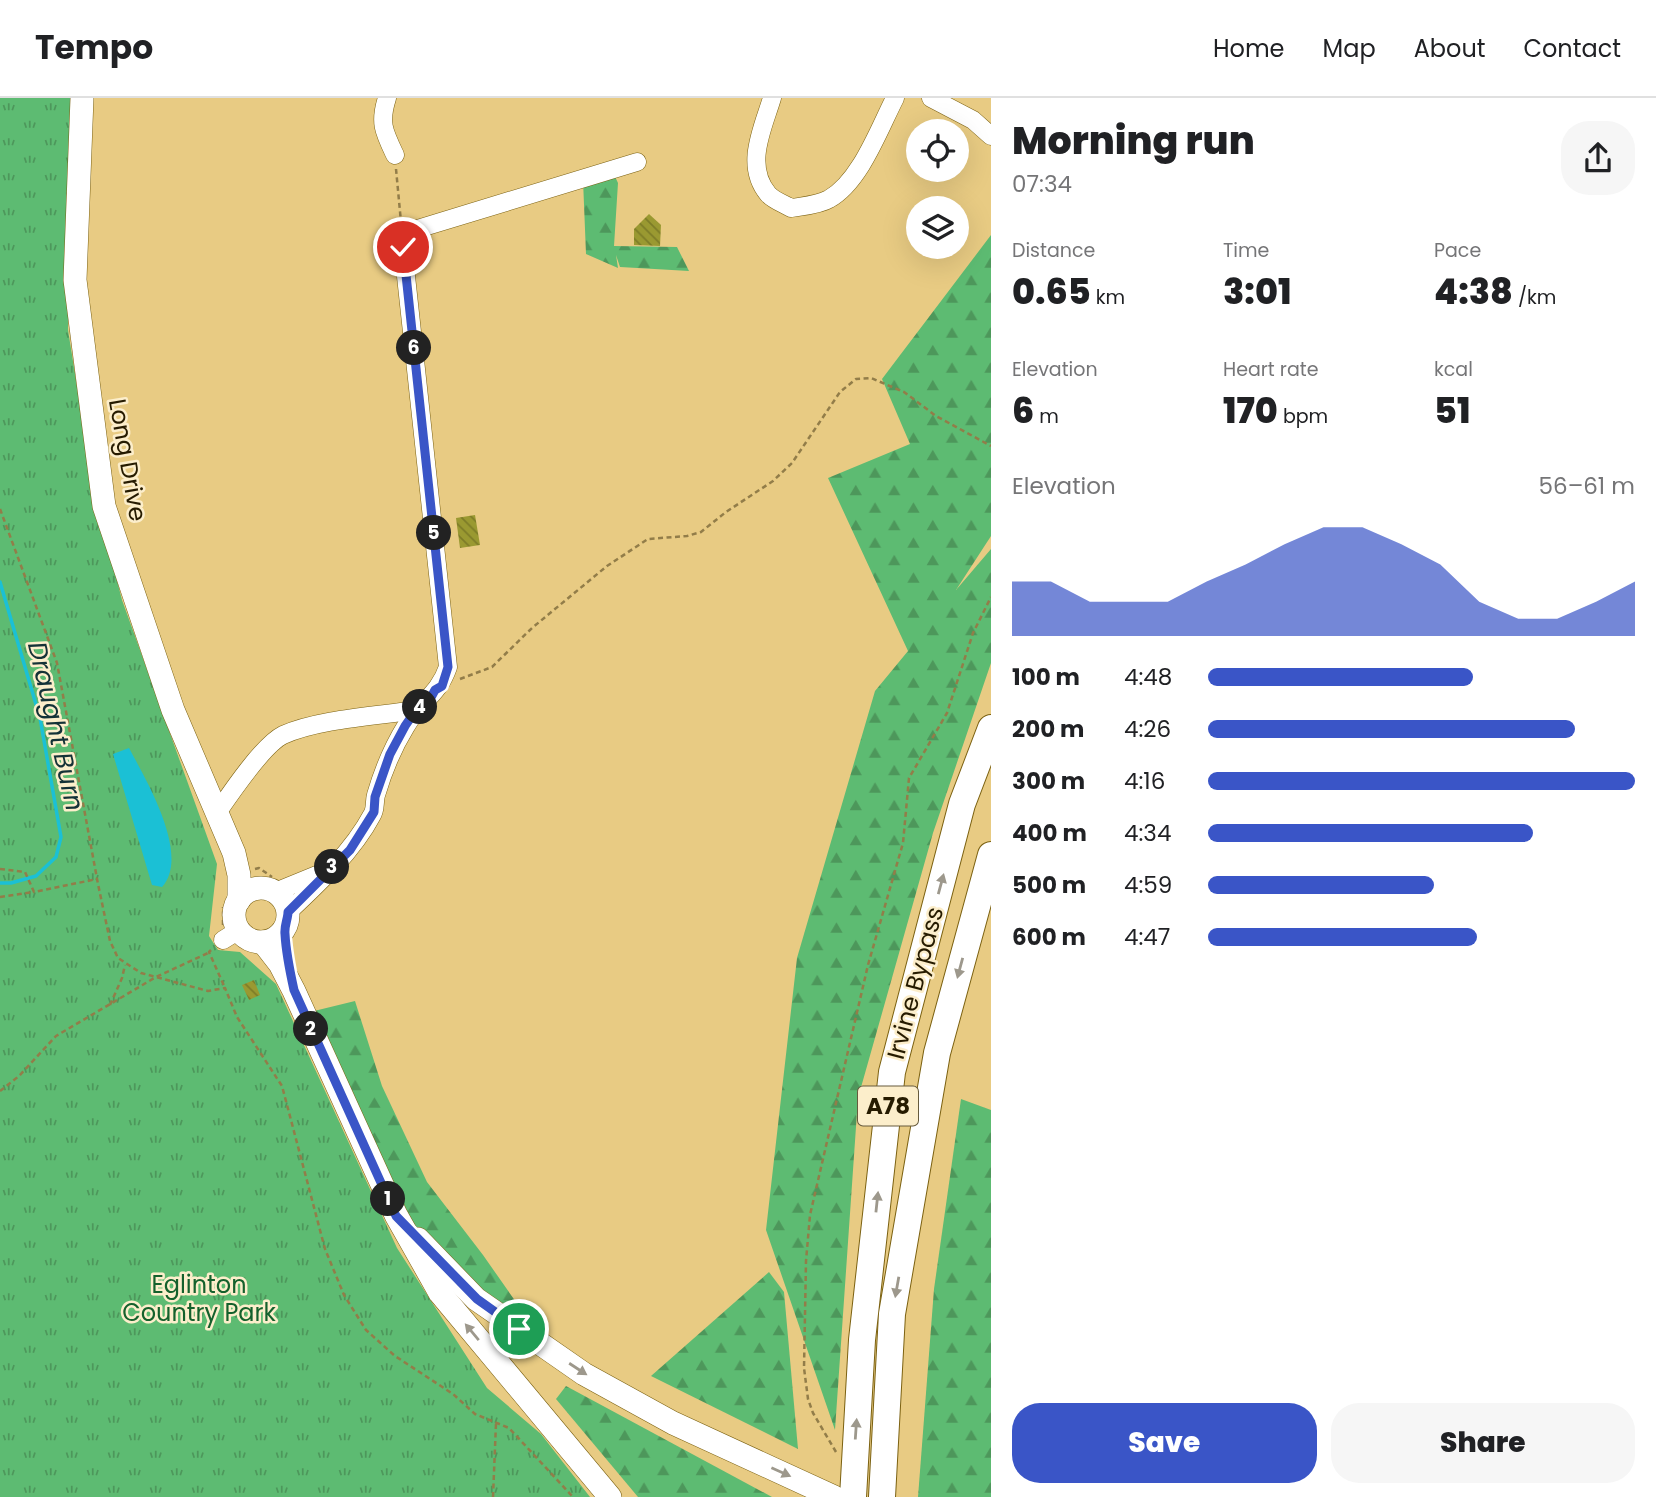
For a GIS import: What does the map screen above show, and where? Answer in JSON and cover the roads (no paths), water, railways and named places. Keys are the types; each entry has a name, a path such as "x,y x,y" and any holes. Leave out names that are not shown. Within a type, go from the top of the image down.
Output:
{"highway":[{"name":"Irvine Bypass","path":"853,1497 862,1340 892,1072 962,804 991,728"},
{"name":"Irvine Bypass","path":"882,1497 894,1300 937,1053 991,855"}],"main road":[{"name":"Long Drive","path":"82,98 75,280 104,506 173,710 234,853 239,875 239,900"},
{"name":"Long Drive","path":"234,853 269,890"},
{"path":"286,920 276,938 263,942 231,935 239,900 249,891 269,890 286,904 294,990"},
{"path":"263,942 280,964 294,990 396,1216 440,1293 610,1497"},
{"path":"396,1216 477,1299 584,1374 673,1423 825,1492"}],"street":[{"path":"387,98 382,113 383,130 395,155"},
{"path":"772,98 755,153 760,180 769,196 791,208 827,201 841,191 863,161 895,98"},
{"path":"931,98 973,120 991,136"},
{"path":"286,920 350,850 374,812 375,797 390,754 416,710 429,701 435,690 442,686 448,667 402,239 414,230 637,162"},
{"path":"218,813 235,786 281,736 317,725 416,710"},
{"path":"269,890 298,885 329,870"}],"water":[{"path":"129,748 155,798 169,837 170,873 162,887 152,885 113,754"}],"waterway":[{"name":"Draught Burn","path":"0,582 40,718 61,837 56,857 36,876 0,883"}],"park label":[{"name":"Eglinton Country Park","path":"199,1298"}]}
